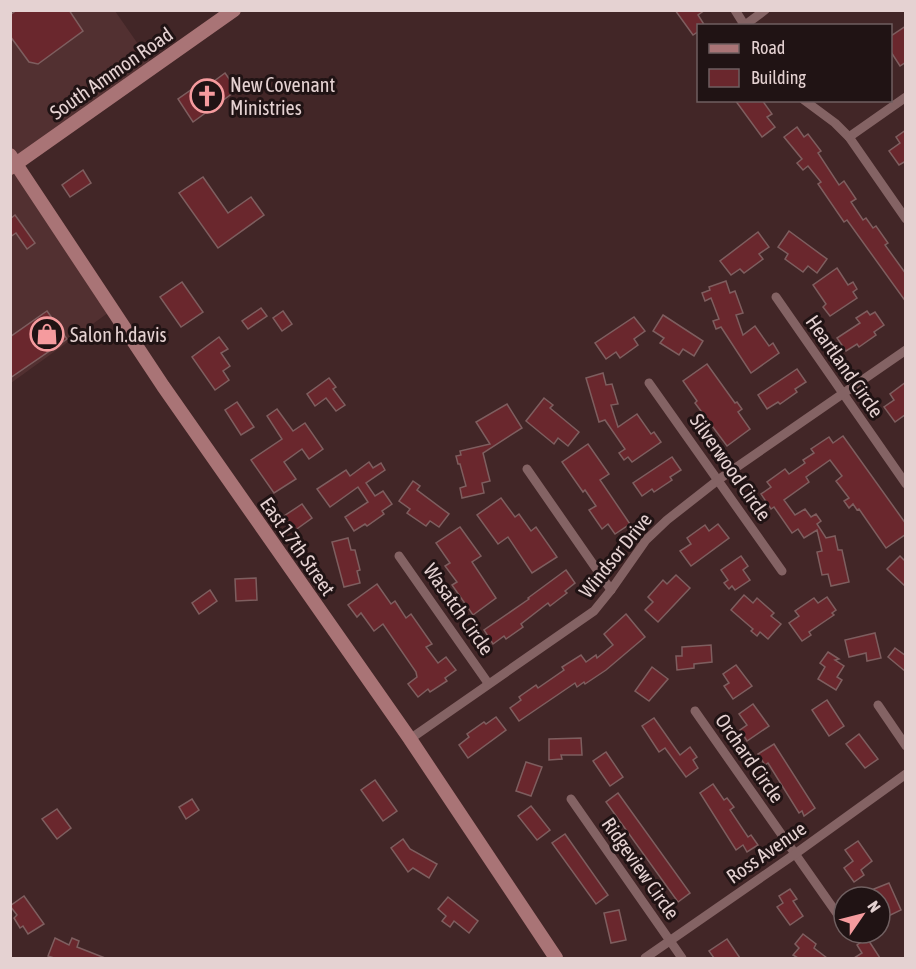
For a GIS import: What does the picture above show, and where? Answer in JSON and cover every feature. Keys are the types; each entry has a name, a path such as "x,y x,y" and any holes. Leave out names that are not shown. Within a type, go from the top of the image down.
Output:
{"main road":[{"name":"South Ammon Road","path":"12,162 234,10"},
{"name":"East 17th Street","path":"12,162 169,395 410,739 556,958"}],"street":[{"path":"735,10 744,24"},
{"path":"746,24 765,10"},
{"path":"849,137 906,97"},
{"path":"807,102 835,123 849,137 906,219"},
{"name":"Heartland Circle","path":"776,297 906,484"},
{"name":"Windsor Drive","path":"410,739 594,610 646,540 667,520 718,480 906,350"},
{"name":"Silverwood Circle","path":"649,383 782,571"},
{"path":"527,469 611,590"},
{"name":"Wasatch Circle","path":"399,556 488,683"},
{"path":"878,705 906,746"},
{"name":"Orchard Circle","path":"695,711 832,906"},
{"name":"Ross Avenue","path":"645,958 906,774"},
{"name":"Ridgeview Circle","path":"571,799 682,958"}],"shaded area":[{"path":"11,11 115,11 154,67 17,164 112,310 11,383"}],"building":[{"path":"17,10 69,10 83,31 38,64 29,62 10,36 10,15"},
{"path":"675,10 705,10 698,15 704,24 697,24 697,32 693,35"},
{"path":"906,26 906,62 900,66 892,54 892,35"},
{"path":"225,73 237,90 193,122 178,99 198,85 202,90"},
{"path":"736,102 763,102 772,114 767,117 775,127 762,137"},
{"path":"797,127 804,137 808,134 821,151 818,153 839,185 844,181 856,199 851,202 863,220 866,218 873,228 876,226 888,243 885,245 906,274 906,302 847,220 844,222 818,184 821,182 808,166 803,170 797,163 802,159 784,137"},
{"path":"906,130 906,161 899,165 889,151 900,143 896,137"},
{"path":"83,170 91,183 70,197 62,185"},
{"path":"203,177 228,213 251,197 264,215 218,248 179,193"},
{"path":"15,215 35,243 27,249 16,233 10,237 10,219"},
{"path":"789,231 827,259 817,273 808,266 803,272 785,259 788,254 778,247"},
{"path":"758,232 769,247 759,254 763,259 744,273 740,269 731,275 720,261"},
{"path":"837,268 848,285 853,282 857,289 853,292 857,298 830,316 823,307 826,304 813,285"},
{"path":"726,281 730,293 735,291 743,313 736,315 743,335 755,326 769,346 773,343 779,353 751,373 721,327 716,329 713,321 719,319 711,298 705,301 702,293 710,290 709,287"},
{"path":"182,282 203,312 181,327 160,297"},
{"path":"261,308 267,316 248,329 242,321"},
{"path":"47,311 67,339 10,378 10,337"},
{"path":"283,311 292,324 282,331 273,318"},
{"path":"867,311 870,315 875,312 884,325 874,332 876,335 859,347 857,344 846,351 837,338 860,323 856,318"},
{"path":"663,315 703,341 694,356 683,349 679,355 660,343 664,338 653,331"},
{"path":"634,317 645,331 634,339 638,345 620,358 616,352 606,359 595,343"},
{"path":"219,337 228,349 221,353 230,366 223,371 229,380 215,390 192,357"},
{"path":"707,364 735,403 737,402 742,409 738,412 750,429 727,446 695,403 697,401 683,381"},
{"path":"797,369 806,382 795,389 797,392 780,404 778,402 767,409 758,395"},
{"path":"603,373 606,385 612,384 618,404 611,405 618,427 637,414 651,434 654,432 661,442 632,462 628,457 624,460 619,453 625,449 605,420 599,422 586,378"},
{"path":"329,378 336,387 333,389 345,405 336,411 326,398 315,406 307,394"},
{"path":"906,382 906,414 895,422 884,407 894,400 890,394"},
{"path":"544,398 553,405 550,408 579,432 568,446 558,438 554,444 526,421"},
{"path":"237,402 254,427 241,435 225,410"},
{"path":"507,404 522,428 483,453 490,481 482,483 484,493 462,498 460,488 466,486 456,456 461,455 460,451 490,444 476,422"},
{"path":"277,409 293,431 305,423 323,449 309,459 302,449 284,462 296,479 274,493 251,460 282,439 267,416"},
{"path":"843,436 906,524 906,534 886,548 859,509 857,510 853,504 849,508 844,501 849,498 836,481 842,476 830,460 806,477 809,482 784,500 795,515 805,509 811,517 816,514 821,521 817,524 826,538 835,536 838,550 842,550 849,582 831,586 828,574 822,575 817,552 822,551 817,530 804,538 798,529 792,533 774,507 771,509 761,494 771,487 767,482 785,469 789,474 805,463 803,460 814,453 811,449 829,437 833,443"},
{"path":"588,444 609,474 600,480 630,524 615,534 608,524 602,529 589,510 596,506 562,462"},
{"path":"672,457 681,470 670,477 672,480 654,492 652,489 642,496 633,483"},
{"path":"369,462 373,468 381,463 385,470 366,483 375,496 383,491 392,504 382,511 384,514 367,526 365,524 354,531 345,517 368,502 358,487 330,507 317,489 346,470 350,476"},
{"path":"413,481 420,486 417,490 449,514 439,527 430,521 426,526 407,513 410,509 399,501"},
{"path":"501,498 515,517 519,514 531,531 536,527 557,557 532,573 508,537 498,544 477,515"},
{"path":"302,504 312,518 294,531 284,516"},
{"path":"718,524 729,538 691,566 680,551 691,544 687,538 705,525 709,531"},
{"path":"460,527 481,556 472,562 496,598 473,615 452,585 457,582 445,566 450,563 436,543"},
{"path":"348,538 351,550 355,550 360,570 357,571 360,583 344,587 332,542"},
{"path":"741,556 748,566 743,570 750,580 735,590 732,586 729,589 724,583 728,580 721,570"},
{"path":"900,556 906,562 906,587 887,569"},
{"path":"566,570 575,583 565,591 567,593 550,606 548,603 521,624 523,627 506,639 504,636 493,644 484,630"},
{"path":"676,575 690,588 658,622 645,610 653,602 648,597 663,580 667,584"},
{"path":"256,578 257,600 236,601 235,579"},
{"path":"377,584 391,604 395,601 406,618 411,614 432,644 426,647 438,663 446,657 456,670 445,678 447,681 430,692 428,689 418,697 408,684 417,677 416,672 383,624 374,631 361,613 357,617 348,605"},
{"path":"210,590 217,601 199,614 192,603"},
{"path":"744,595 753,603 757,598 774,613 771,616 781,624 768,639 760,632 757,636 751,631 753,629 731,610"},
{"path":"827,597 836,610 832,613 834,615 809,632 811,635 802,641 789,623 799,616 795,611 814,598 818,603"},
{"path":"626,614 645,637 606,670 585,684 584,682 577,687 575,683 519,721 510,708 521,700 519,697 536,685 538,688 564,670 562,667 581,655 586,662 596,655 597,658 613,645 604,634"},
{"path":"875,633 881,658 867,661 866,653 849,657 845,640"},
{"path":"711,645 712,662 694,664 694,668 677,670 676,656 682,656 682,647"},
{"path":"895,648 906,656 906,672 888,657"},
{"path":"828,652 839,659 835,660 844,666 837,677 842,680 836,690 818,679 825,667 820,663"},
{"path":"736,665 752,686 733,699 724,686 729,683 723,674"},
{"path":"652,667 668,679 649,701 635,691"},
{"path":"827,700 844,726 829,736 812,710"},
{"path":"753,704 769,726 747,741 740,730 747,725 739,714"},
{"path":"496,717 506,730 468,758 459,745 469,737 467,734"},
{"path":"654,718 680,755 690,747 697,757 693,760 698,768 686,777 665,748 659,752 642,726"},
{"path":"859,734 878,759 865,768 846,744"},
{"path":"581,738 582,755 561,755 562,759 549,760 549,739"},
{"path":"774,744 815,808 804,816 802,811 799,813 768,763 765,765 758,754"},
{"path":"606,752 623,777 610,786 593,761"},
{"path":"526,762 542,767 531,796 516,791"},
{"path":"375,780 397,811 383,821 361,790"},
{"path":"713,784 724,800 727,798 734,807 730,810 748,837 751,835 758,845 747,852 743,845 736,850 700,793"},
{"path":"618,793 690,893 678,902 606,802"},
{"path":"192,799 199,810 186,819 179,807"},
{"path":"531,806 550,830 537,840 518,816"},
{"path":"57,809 71,828 57,839 42,819"},
{"path":"565,834 608,895 596,904 552,843"},
{"path":"403,839 410,849 437,864 429,878 413,868 408,872 391,848"},
{"path":"858,841 872,861 861,870 864,875 854,882 844,868 853,861 845,850"},
{"path":"790,889 797,899 793,901 803,916 790,925 777,907 783,903 779,896"},
{"path":"892,890 901,910 892,914"},
{"path":"24,896 44,924 28,934 23,926 20,928 14,918 17,915 10,906"},
{"path":"448,897 478,921 469,933 454,921 450,927 442,921 446,916 438,909"},
{"path":"619,910 626,940 611,943 604,913"},
{"path":"803,934 816,944 814,948 827,958 798,958 793,955 799,948 795,944"},
{"path":"55,938 69,945 72,938 79,941 77,947 105,958 48,956"},
{"path":"727,939 740,958 714,958 709,951"},
{"path":"857,945 872,945 880,958 854,958 862,953"}],"place":[{"name":"New Covenant Ministries","path":"207,96"},
{"name":"Salon h.davis","path":"47,334"}]}
